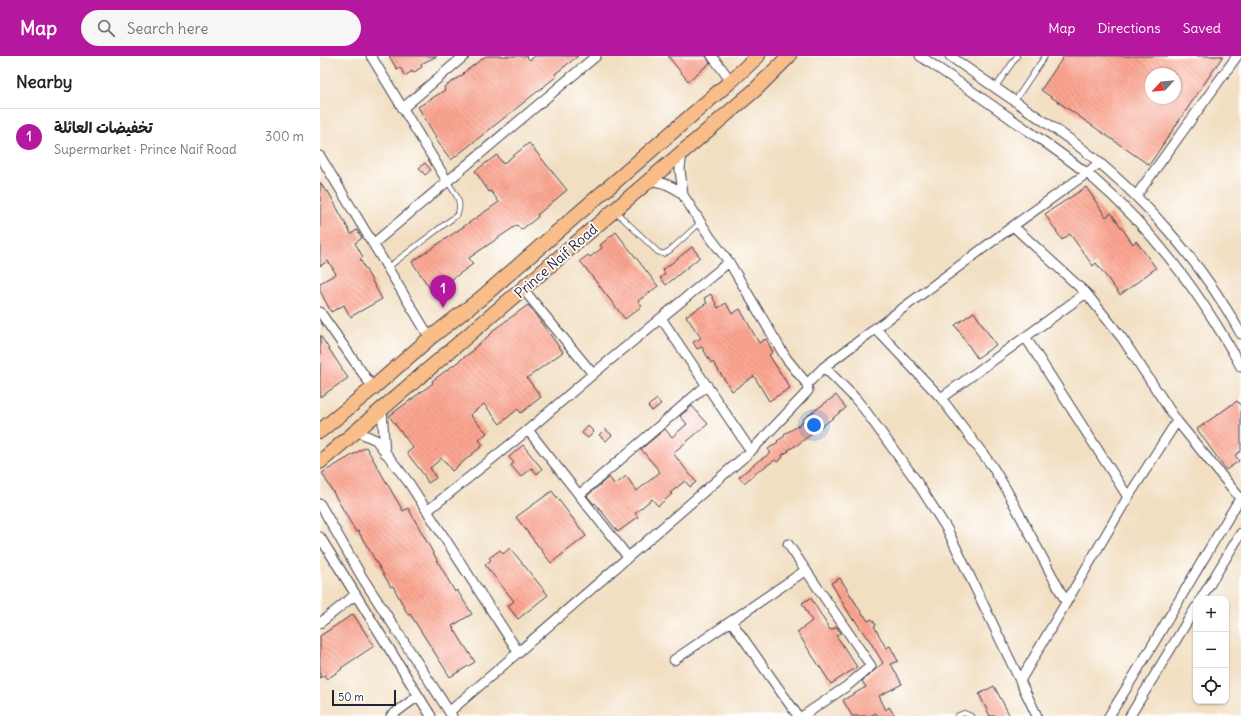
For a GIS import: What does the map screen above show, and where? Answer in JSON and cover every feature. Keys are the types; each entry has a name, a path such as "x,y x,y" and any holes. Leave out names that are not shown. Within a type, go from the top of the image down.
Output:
{"main road":[{"name":"Prince Naif Road","path":"320,431 374,388 430,338 480,299 758,56"},
{"name":"Prince Naif Road","path":"320,462 755,90 789,56"}],"street":[{"path":"371,56 447,181"},
{"path":"403,108 464,56"},
{"path":"373,244 596,56"},
{"path":"712,56 731,81"},
{"path":"920,56 1087,173 1121,205 1146,230 1166,254 1205,306 1226,339 1241,367"},
{"path":"950,56 1072,142 1099,163 1136,196 1183,249 1203,275 1241,334"},
{"path":"1136,196 1237,56"},
{"path":"682,153 680,169 683,195"},
{"path":"320,156 430,338"},
{"path":"807,384 824,367 875,328 1099,163"},
{"path":"320,504 362,577 450,714 751,450 808,391 807,384 786,358 729,262 700,223 680,191 667,184 650,180"},
{"path":"1013,226 1086,293 1122,338 1177,421 1241,497 1200,562 1109,716"},
{"path":"427,511 528,430 593,374 729,262"},
{"path":"523,288 593,374"},
{"path":"941,398 1026,338 1086,293"},
{"path":"320,312 374,388"},
{"path":"661,318 751,450"},
{"path":"875,328 941,398 992,466 1006,488 1066,602"},
{"path":"1026,338 1128,497"},
{"path":"824,367 864,409 915,479 947,529 1037,716"},
{"path":"579,496 707,385"},
{"path":"382,409 385,453"},
{"path":"1020,681 1128,497 1177,421"},
{"path":"528,430 628,558"},
{"path":"356,431 376,440 409,483 519,653"},
{"path":"1203,596 1241,533"},
{"path":"320,537 431,716"},
{"path":"788,544 871,666 847,686 803,716"},
{"path":"341,569 350,568 362,577"},
{"path":"674,660 806,570"},
{"path":"320,623 355,594"},
{"path":"1130,716 1193,612"},
{"path":"731,621 798,716"},
{"path":"392,716 418,696"}],"lane":[{"path":"995,88 1016,58 1009,56"},
{"path":"1014,102 1046,56"},
{"path":"388,268 457,215 460,210 460,202 447,181"},
{"path":"614,210 658,252 663,254 669,251 700,223"},
{"path":"957,716 964,713 971,716"}],"building":[{"path":"389,56 437,56 421,64 422,67 413,73 412,71 405,76 400,67 397,69"},
{"path":"486,56 526,56 530,60 535,56 578,56 555,74 557,76 451,160 435,138 436,137 418,107 445,90 444,87 464,74 463,73"},
{"path":"668,56 706,56 710,63 688,81"},
{"path":"1064,56 1223,56 1149,165 1041,90"},
{"path":"529,143 567,190 537,215 538,217 521,230 517,225 469,258 473,264 433,293 412,262 499,202 491,191 489,192 475,171 497,155 503,164"},
{"path":"425,163 431,170 425,175 419,168"},
{"path":"320,182 326,192 328,191 351,234 357,230 362,238 355,243 363,257 360,259 382,299 350,317 344,305 331,312 320,291 320,283 336,274 328,261 320,266"},
{"path":"1086,187 1106,217 1111,213 1133,244 1136,241 1156,268 1120,295 1096,263 1093,266 1070,234 1062,240 1045,214"},
{"path":"616,232 658,286 638,301 642,306 625,319 580,261 588,255 590,257 602,248 600,245"},
{"path":"692,247 700,257 666,285 660,278 665,274 663,270"},
{"path":"711,294 718,308 726,303 732,314 740,309 759,343 766,339 773,352 769,355 790,388 769,401 754,376 732,391 713,362 711,363 702,347 697,349 693,342 701,338 686,316 707,303 704,298"},
{"path":"528,305 563,352 527,378 541,397 521,413 518,409 500,424 484,404 470,415 487,433 479,440 483,445 452,471 442,458 430,468 436,478 428,483 424,475 407,453 413,448 389,416 433,383 432,381 474,350 473,349 493,332 492,331"},
{"path":"974,312 996,345 977,358 955,325"},
{"path":"320,335 348,378 320,397"},
{"path":"836,395 846,408 797,445 788,450 789,451 782,455 783,457 777,462 775,460 744,483 739,477 758,461 771,453 768,449 785,436 784,434 803,422 802,420"},
{"path":"657,399 661,404 652,411 648,406"},
{"path":"1237,401 1241,406 1241,451 1235,455 1239,461 1226,470 1197,429"},
{"path":"692,406 708,424 673,453 696,482 690,487 685,481 670,493 672,494 658,506 652,499 635,513 638,517 618,532 595,503 594,504 587,496 609,477 615,485 626,476 637,491 660,472 641,449 665,429 672,437 687,424 680,416"},
{"path":"588,426 594,432 588,438 582,433"},
{"path":"605,429 612,435 606,441 599,435"},
{"path":"523,445 542,469 537,474 532,468 521,477 511,465 514,463 509,457"},
{"path":"366,447 403,511 408,508 455,592 457,590 472,614 452,626 475,662 450,677 410,614 408,615 393,586 391,587 358,531 356,532 322,473"},
{"path":"552,491 586,536 551,563 516,517"},
{"path":"510,548 548,595 518,619 508,606 514,601 485,565 491,560 489,558 500,550 503,554"},
{"path":"840,578 863,615 868,621 872,619 876,625 874,626 886,648 890,646 898,661 891,664 902,684 879,696 886,710 889,707 895,716 876,716 876,713 870,716 852,716 843,700 866,687 862,681 883,663 868,638 854,619 853,620 831,583"},
{"path":"811,598 830,630 837,627 841,633 836,635 857,667 831,684 797,632 812,621 802,603"},
{"path":"353,614 374,646 327,679 324,675 320,678 320,636"},
{"path":"994,686 1010,716 990,716 979,694"}],"place":[{"name":"تخفيضات العائلة","path":"443,308"}]}
